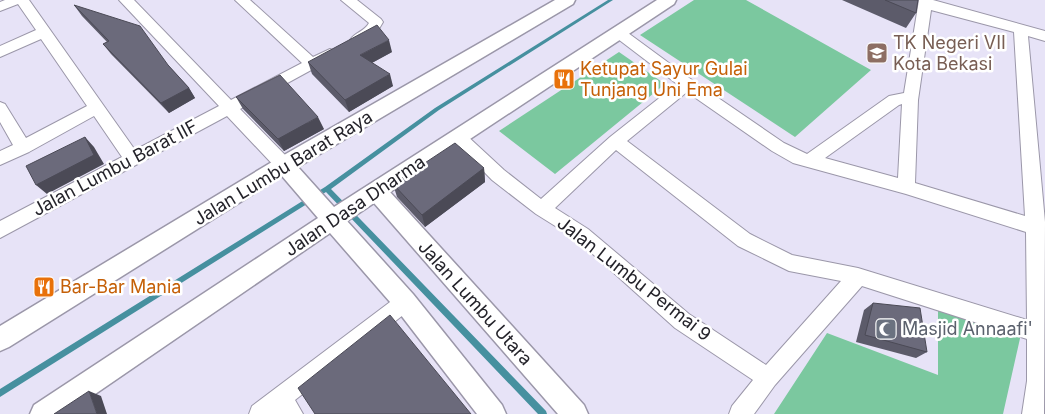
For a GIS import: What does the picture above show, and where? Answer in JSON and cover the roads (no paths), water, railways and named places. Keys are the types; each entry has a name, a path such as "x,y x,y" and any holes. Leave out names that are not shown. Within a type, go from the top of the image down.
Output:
{"street":[{"path":"0,7 17,0"},
{"path":"22,0 131,158"},
{"path":"126,0 288,169 347,207 405,302 493,414"},
{"path":"242,0 312,64"},
{"name":"Jalan Lumbu Barat IIF","path":"0,230 131,158 230,108 366,35 376,22 348,0"},
{"name":"Jalan Lumbu Barat Raya","path":"0,339 288,169 567,0"},
{"name":"Jalan Dasa Dharma","path":"43,414 347,207 668,0"},
{"path":"906,187 910,100 926,2 1045,36"},
{"path":"1021,30 1040,229 1038,381 1033,414"},
{"path":"0,52 44,32"},
{"path":"619,33 687,84 778,147 809,161 906,187 1040,229"},
{"path":"542,209 616,141 687,84"},
{"path":"809,161 894,100 903,98 910,100"},
{"path":"0,108 23,148"},
{"path":"0,159 96,108"},
{"name":"Jalan Lumbu Permai 9","path":"458,137 498,175 542,209 582,234 682,321 768,378"},
{"path":"616,141 744,240 789,263 858,276 1038,333"},
{"name":"Jalan Lumbu Utara","path":"347,207 575,414"},
{"path":"746,412 768,378 858,276"},
{"path":"260,414 286,406 405,302"}],"waterway":[{"path":"327,189 437,109 611,0"},
{"path":"0,393 327,189"},
{"path":"327,189 543,414"}],"place":[{"name":"TK Negeri VII Kota Bekasi","path":"877,53"},
{"name":"Ketupat Sayur Gulai Tunjang Uni Ema","path":"564,79"},
{"name":"Bar-Bar Mania","path":"44,287"},
{"name":"Masjid Annaafi'","path":"886,329"}]}
